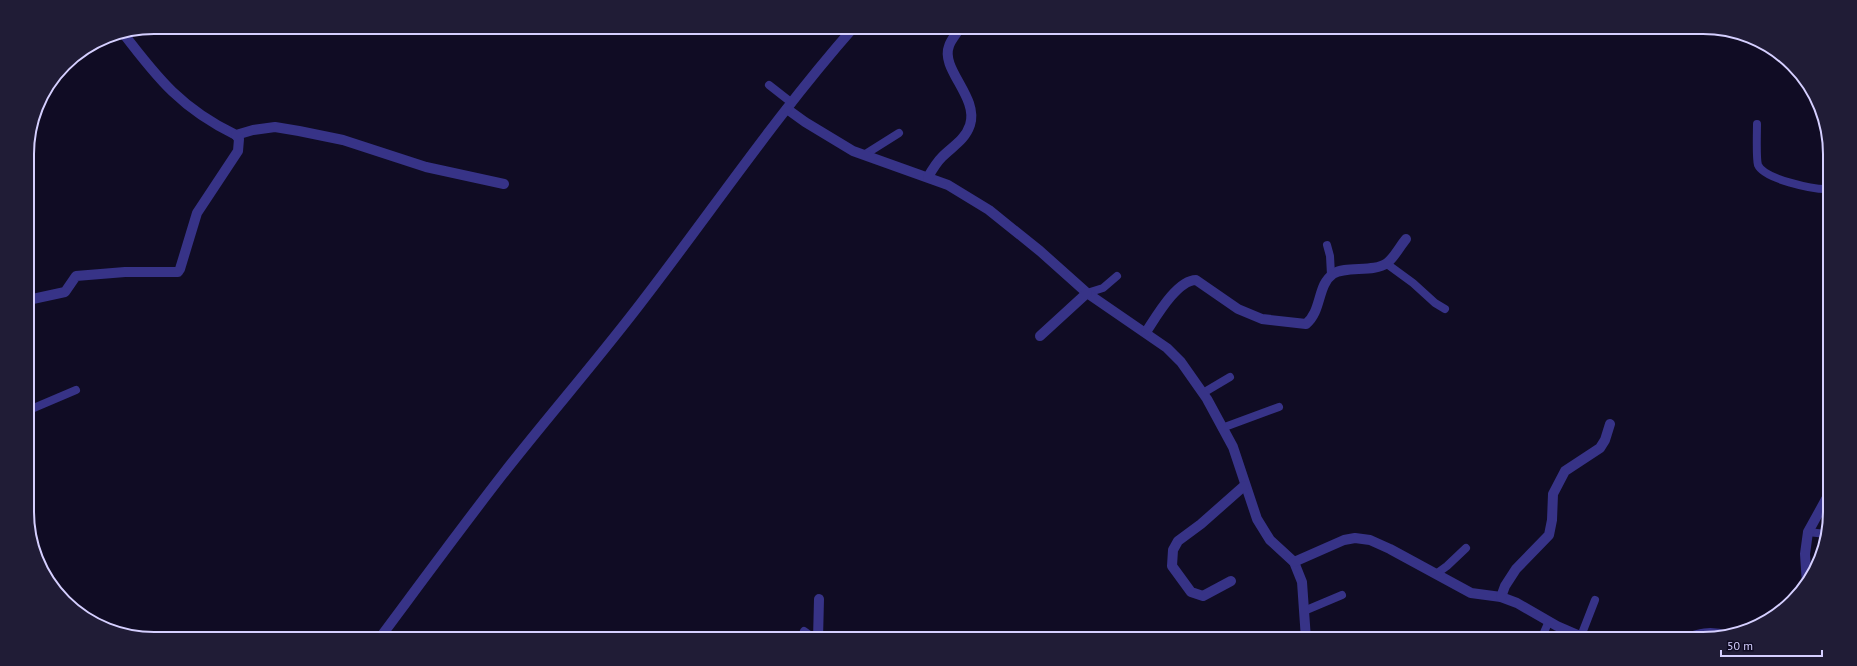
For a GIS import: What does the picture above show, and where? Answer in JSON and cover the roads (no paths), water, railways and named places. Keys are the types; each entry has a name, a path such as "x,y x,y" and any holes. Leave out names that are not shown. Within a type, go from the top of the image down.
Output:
{"street":[{"path":"384,632 502,475 647,296 716,201 815,71 848,34"},
{"path":"928,177 935,165 966,134 970,123 970,109 965,92 949,60 949,46 956,34"},
{"path":"34,299 65,292 76,276 117,273 178,272 197,213 238,151 239,139 236,135 194,110 171,92 126,37"},
{"path":"789,106 805,122 853,151 948,185 989,210 1040,251 1087,292 1146,332 1167,348 1181,362 1203,393 1233,447 1244,486 1257,519 1270,540 1294,562 1302,582 1306,632"},
{"path":"236,135 253,130 275,127 300,131 343,140 426,167 504,184"},
{"path":"1146,332 1178,289 1188,280 1196,280 1238,309 1262,319 1306,324 1312,319 1321,291 1331,275 1336,272 1368,269 1387,264 1406,239"},
{"path":"1040,336 1087,292"},
{"path":"1501,597 1505,586 1516,569 1549,535 1552,520 1553,494 1565,471 1600,448 1610,424"},
{"path":"1230,581 1204,596 1194,594 1172,566 1171,556 1178,541 1201,524 1244,486"},
{"path":"1806,573 1805,554 1808,532 1823,505"},
{"path":"1294,562 1344,540 1355,538 1370,540 1390,549 1471,593 1501,597 1517,603 1572,632"},
{"path":"818,632 819,599"}],"lane":[{"path":"769,85 789,106"},
{"path":"1757,124 1757,163 1762,171 1807,188 1823,189"},
{"path":"864,155 899,133"},
{"path":"1327,245 1330,256 1331,275"},
{"path":"1387,264 1413,283 1435,303 1445,309"},
{"path":"1087,292 1103,288 1117,276"},
{"path":"1203,393 1230,377"},
{"path":"34,408 76,390"},
{"path":"1222,428 1279,407"},
{"path":"1808,532 1821,533"},
{"path":"1436,574 1466,548"},
{"path":"1304,611 1342,596"},
{"path":"1586,632 1595,600"},
{"path":"1544,632 1549,621"}]}
